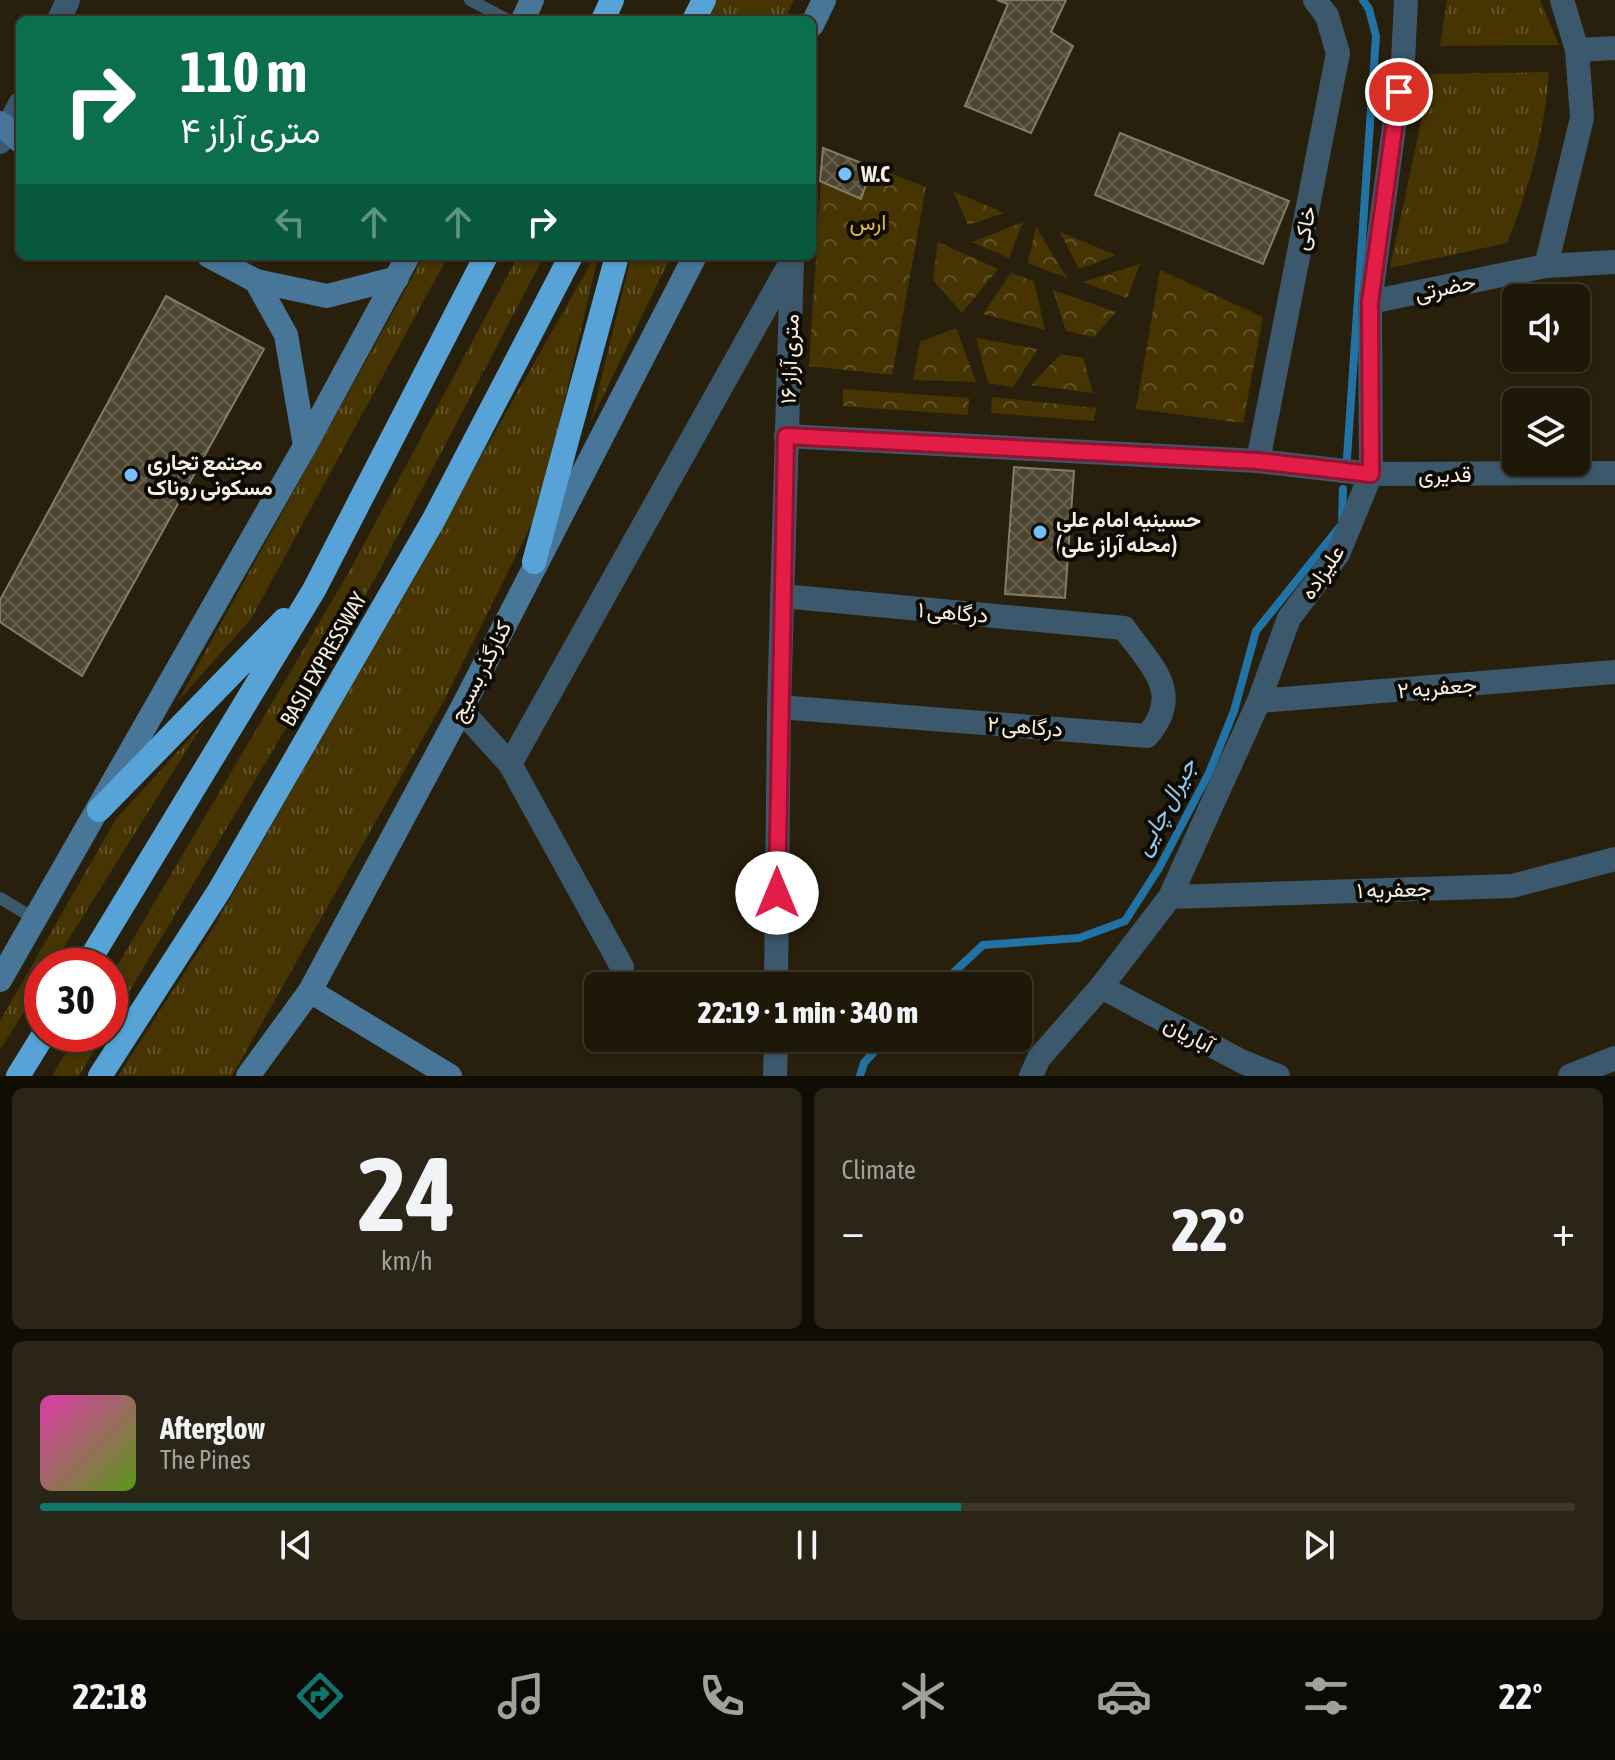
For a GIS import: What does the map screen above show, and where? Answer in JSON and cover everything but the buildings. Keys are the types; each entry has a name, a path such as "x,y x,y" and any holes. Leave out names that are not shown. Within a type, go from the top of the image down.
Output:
{"highway":[{"name":"BASIJ EXPRESSWAY","path":"97,948 314,590 484,260"},
{"name":"BASIJ EXPRESSWAY","path":"100,1076 219,891 434,519 569,260"},
{"path":"534,562 616,260"},
{"path":"99,810 314,590"},
{"path":"18,1076 33,1052"}],"main road":[{"path":"217,260 256,281 327,296 402,267"},
{"name":"کنارگذر بسیج","path":"248,1076 310,991 461,710 534,562 693,260"},
{"path":"0,980 305,446 402,267"},
{"path":"256,281 286,335 305,446"},
{"path":"310,991 450,1076"}],"street":[{"name":"خاکی","path":"1258,461 1338,53 1327,16 1315,0"},
{"name":"علیزاده","path":"1031,1076 1039,1058 1101,987 1170,897 1259,701 1289,618 1338,554 1371,474 1370,302 1403,62 1406,0"},
{"path":"1546,266 1582,118 1577,50 1562,0"},
{"path":"1577,50 1615,48"},
{"path":"7,134 16,113"},
{"path":"510,764 791,260"},
{"name":"۱۶ متری آراز","path":"776,972 779,707 792,260"},
{"name":"حضرتی","path":"1370,302 1546,266 1615,262"},
{"name":"قدیری","path":"786,436 1258,461 1371,474 1615,473"},
{"name":"درگاهی ۱","path":"782,596 1124,628"},
{"name":"درگاهی ۲","path":"779,707 1147,736 1158,723 1166,698 1161,680 1124,628"},
{"name":"جعفریه ۲","path":"1259,701 1615,672"},
{"path":"461,710 510,764 622,967"},
{"name":"جعفریه ۱","path":"1170,897 1512,886 1615,859"},
{"name":"آباریان","path":"1101,987 1243,1062 1278,1076"},
{"path":"775,1076 776,1052"},
{"path":"1570,1076 1615,1058"}],"lane":[{"path":"470,0 500,16"},
{"path":"0,898 35,919"}],"green space":[{"path":"716,0 794,0 787,16 710,16"},
{"path":"1447,0 1540,0 1559,45 1440,46"},
{"path":"1549,72 1535,159 1507,243 1390,268 1431,74"},
{"name":"ارس","path":"823,148 926,187 892,375 809,366"},
{"path":"953,191 1004,213 968,225"},
{"path":"1023,222 1009,258 972,242"},
{"path":"1036,227 1067,278 1028,263"},
{"path":"1060,232 1116,255 1079,269"},
{"name":"ارس","path":"938,242 998,269 962,313 933,280"},
{"path":"422,260 446,260 251,619 178,701"},
{"path":"516,260 542,260 377,575 128,994 128,948 349,572"},
{"path":"593,260 597,260 540,507 445,699 232,1076 118,1076 212,930"},
{"path":"630,260 669,260 591,421"},
{"path":"1140,264 1127,298 1083,282"},
{"path":"1160,270 1263,317 1243,423 1136,409"},
{"path":"1011,273 1034,281 1045,330 983,314"},
{"path":"1053,290 1116,312 1094,337 1066,331"},
{"path":"956,328 976,382 913,380 920,342"},
{"path":"976,338 1037,350 1013,387 988,383"},
{"path":"1061,354 1083,358 1093,393 1031,385"},
{"path":"843,389 969,398 968,415 843,406"},
{"path":"992,397 1096,408 1094,421 991,413"},
{"path":"203,724 63,948 42,948 116,819"},
{"path":"24,979 24,1012 0,1050 0,1021"},
{"path":"66,1052 93,1052 79,1076 52,1076"}],"waterway":[{"name":"جیرال چایی","path":"1347,458 1376,36 1369,9 1363,0"},
{"name":"جیرال چایی","path":"954,972 983,945 1079,938 1125,921 1159,868 1209,773 1234,711 1256,631 1342,524 1343,489"},
{"name":"جیرال چایی","path":"860,1076 864,1063 874,1052"}],"place":[{"name":"W.C","path":"845,174"},
{"name":"مجتمع تجاری مسکونی روناک","path":"131,475"},
{"name":"حسینیه امام علی (محله آراز علی)","path":"1040,532"}],"route":[{"path":"777,893 786,436 1258,461 1371,474 1370,302 1399,92"}]}
